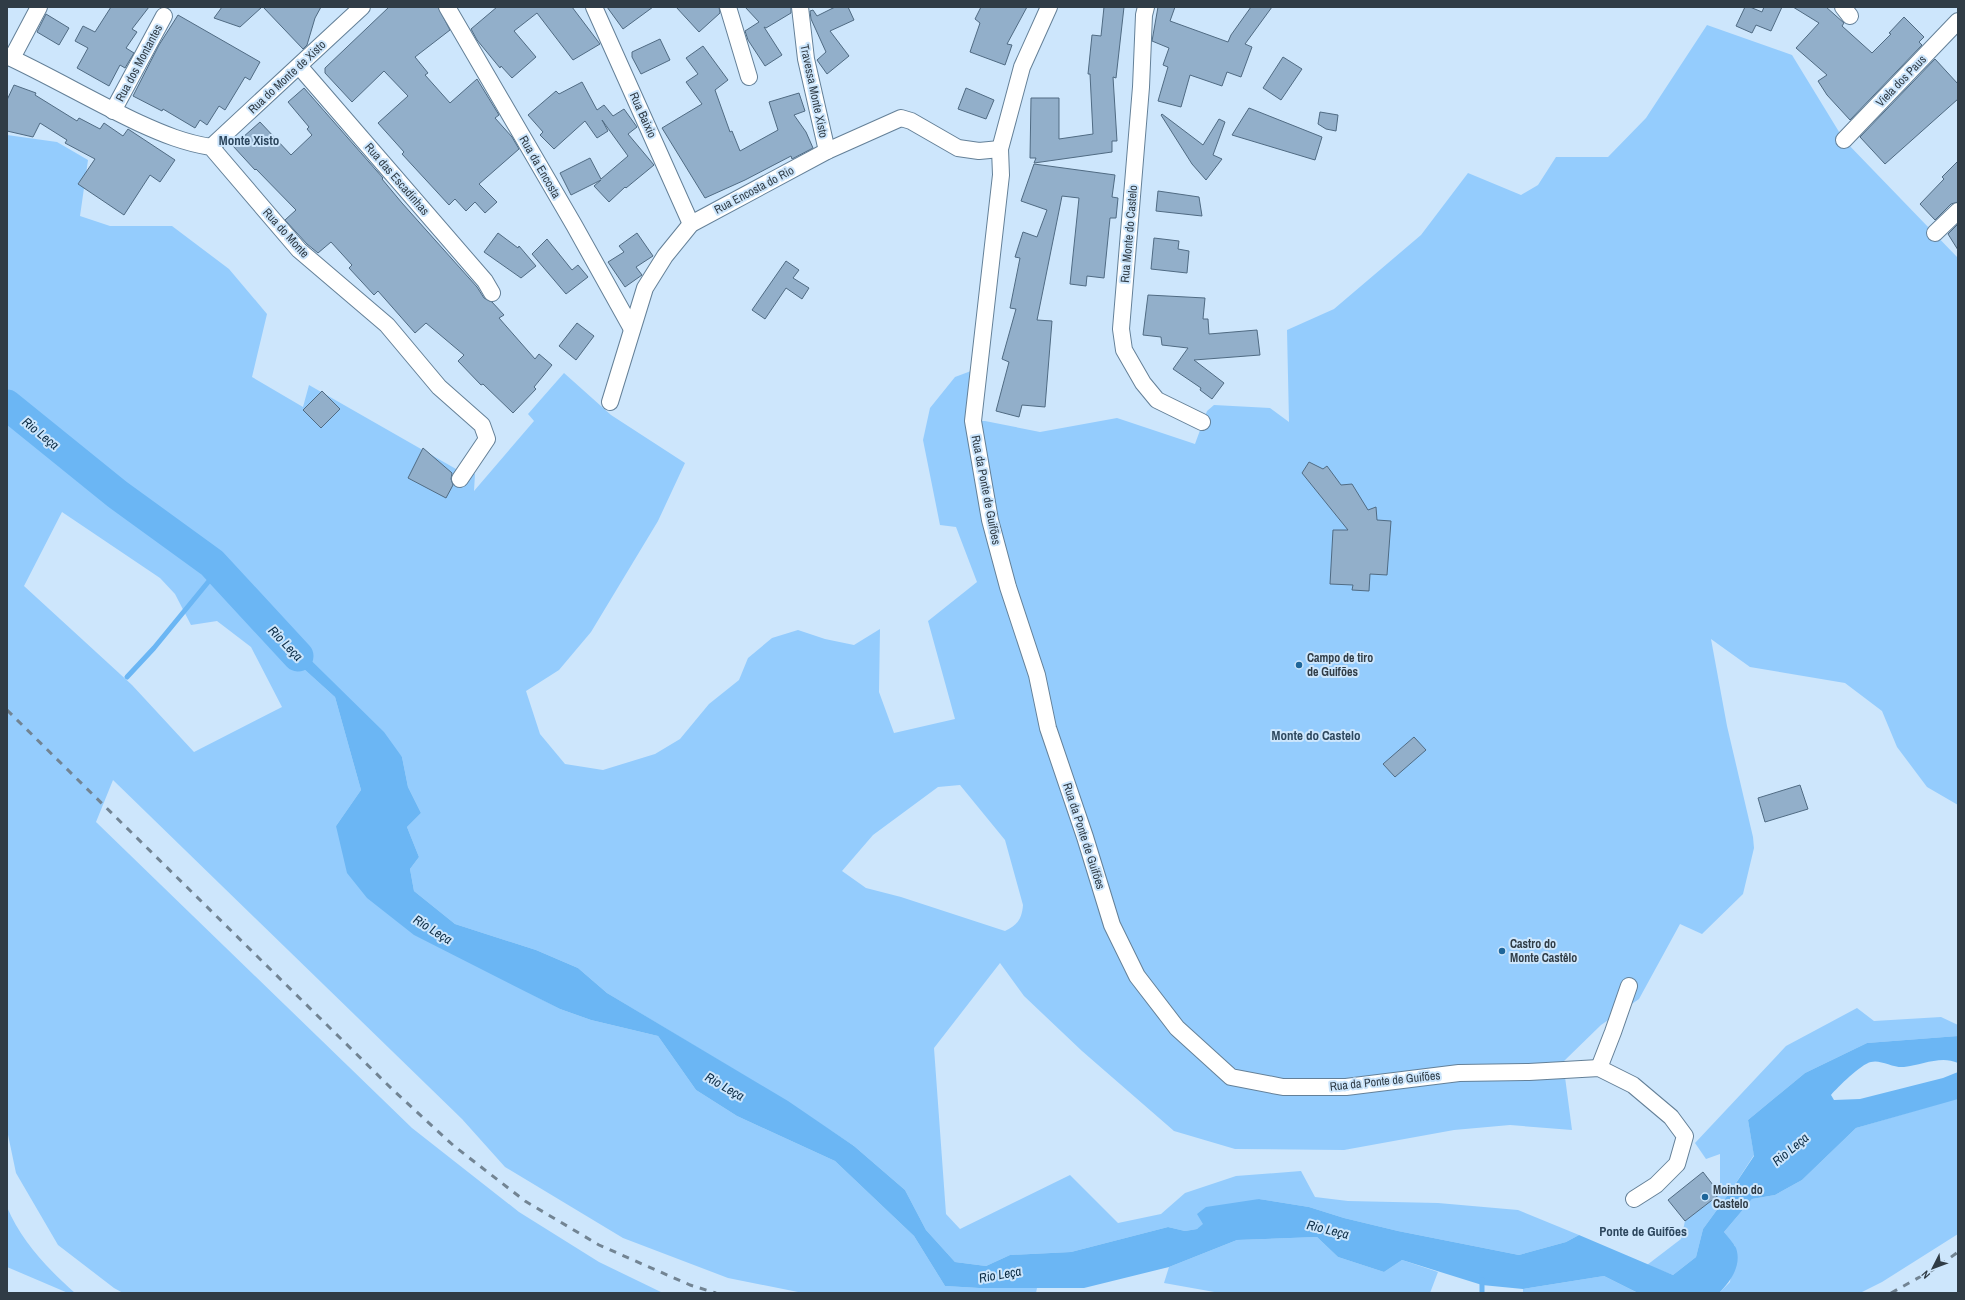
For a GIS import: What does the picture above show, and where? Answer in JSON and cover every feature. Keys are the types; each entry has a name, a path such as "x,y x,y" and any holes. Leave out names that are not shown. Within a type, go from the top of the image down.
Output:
{"street":[{"path":"39,7 9,57 113,111 173,138 192,144 211,147"},
{"name":"Rua do Monte de Xisto","path":"211,147 362,7"},
{"name":"Rua da Encosta","path":"447,7 570,218 632,329"},
{"name":"Rua Baixio","path":"594,7 691,224"},
{"path":"728,7 749,77"},
{"name":"Travessa Monte Xisto","path":"800,7 806,60 827,151"},
{"name":"Rua da Ponte de Guifões","path":"1049,7 1022,67 1000,149 1001,175 973,421 990,520 1008,587 1036,675 1048,728 1085,837 1112,925 1137,976 1178,1028 1231,1077 1261,1083 1283,1087 1346,1087 1459,1073 1529,1072 1598,1068 1633,1085 1671,1117 1685,1136 1677,1164 1656,1185 1634,1199"},
{"name":"Rua Monte do Castelo","path":"1146,7 1144,15 1141,87 1121,329 1124,350 1139,378 1157,400 1202,422"},
{"name":"Rua dos Montantes","path":"113,111 164,16"},
{"name":"Viela dos Paus","path":"1844,140 1958,21"},
{"name":"Rua das Escadinhas","path":"299,66 480,275 492,293"},
{"name":"Rua Encosta do Rio","path":"610,402 645,288 665,256 691,224 827,151 900,118 911,121 958,148 979,151 1000,149"},
{"name":"Rua do Monte","path":"211,147 299,250 387,325 439,387 482,425 487,440 460,479"},
{"path":"1935,233 1958,211"},
{"path":"1598,1068 1614,1032 1629,986"}],"shaded area":[{"path":"1707,25 1792,55 1844,140 1958,258 1958,805 1927,787 1897,747 1882,711 1845,683 1750,667 1711,639 1727,726 1753,837 1754,848 1743,894 1702,934 1680,924 1639,999 1601,1025 1563,1062 1572,1130 1510,1125 1454,1130 1344,1150 1235,1149 1174,1131 1082,1051 1024,996 1000,963 934,1048 946,1214 960,1229 1070,1175 1118,1223 1161,1214 1185,1193 1236,1176 1301,1171 1315,1197 1348,1201 1438,1203 1518,1210 1579,1235 1566,1242 1519,1255 1398,1231 1344,1218 1309,1207 1259,1199 1197,1229 1185,1231 1168,1227 1071,1252 1010,1255 986,1266 955,1262 926,1230 905,1190 854,1146 788,1102 607,993 578,968 536,950 455,924 414,891 410,869 419,857 407,827 421,813 408,787 402,757 260,629 335,697 361,790 336,826 491,973 560,1009 591,1020 658,1036 696,1090 737,1116 835,1161 914,1236 945,1286 979,1288 1037,1288 1036,1293 803,1293 728,1278 623,1238 505,1167 462,1119 113,780 96,822 412,1128 519,1212 599,1262 663,1293 123,1293 114,1288 58,1245 16,1173 7,1130 7,135 57,142 88,160 80,216 110,226 172,226 229,269 267,314 252,377 303,407 309,385 456,469 475,474 474,491 534,421 528,414 564,373 611,415 685,463 658,521 591,632 559,670 526,691 540,734 565,764 603,770 655,754 680,739 709,704 739,680 748,658 772,638 798,630 825,639 854,645 880,629 879,692 894,733 955,719 928,621 977,582 956,527 940,525 923,440 930,408 955,377 979,368 973,421 985,421 1040,432 1117,418 1195,444 1207,411 1214,405 1270,408 1289,422 1287,330 1334,309 1421,235 1468,173 1521,195 1538,185 1556,157 1608,157 1646,118","holes":["62,512 160,578 175,594 191,625 217,621 251,647 282,707 194,752 132,685 24,586","960,785 1005,840 1023,905 1022,914 1016,924 1005,931 901,897 866,888 842,871 873,835 938,787"]},
{"path":"1857,1008 1874,1021 1941,1017 1958,1025 1958,1036 1867,1043 1805,1073 1748,1120 1754,1155 1730,1192 1703,1229 1696,1257 1673,1275 1647,1265 1681,1239 1685,1221 1720,1194 1720,1154 1706,1159 1695,1143 1786,1046"},
{"path":"1958,1099 1958,1234 1882,1282 1860,1293 1719,1293 1730,1282 1735,1246 1724,1232 1752,1199 1775,1195 1802,1180 1856,1128"},
{"path":"7,1207 20,1231 36,1254 75,1293 68,1293 7,1267"},
{"path":"1317,1237 1338,1257 1384,1272 1402,1260 1438,1272 1430,1293 1220,1293 1164,1283 1169,1267 1237,1240"},
{"path":"1604,1276 1638,1293 1523,1293 1523,1289"}],"water":[{"path":"273,623 384,732 402,757 408,787 421,813 407,827 419,857 410,869 414,891 455,924 536,950 578,968 607,993 788,1101 854,1146 905,1190 926,1230 955,1262 986,1266 1010,1255 1071,1252 1168,1227 1185,1231 1197,1229 1203,1224 1197,1214 1206,1207 1259,1199 1309,1207 1344,1218 1398,1231 1519,1255 1566,1242 1579,1235 1673,1275 1696,1257 1703,1229 1754,1156 1748,1120 1805,1073 1867,1043 1958,1036 1958,1063 1938,1060 1900,1067 1875,1061 1871,1062 1856,1071 1831,1095 1834,1100 1860,1099 1943,1078 1958,1072 1958,1099 1856,1128 1802,1180 1775,1195 1752,1199 1724,1232 1736,1248 1738,1261 1731,1278 1719,1293 1638,1293 1604,1276 1523,1289 1482,1285 1402,1260 1384,1272 1338,1257 1317,1237 1237,1240 1169,1267 1084,1288 979,1288 945,1286 914,1236 835,1161 737,1116 696,1090 658,1036 591,1020 560,1009 414,935 367,898 347,873 336,826 361,790 335,697 260,629"}],"building":[{"path":"111,7 149,7 132,29 137,32 126,48 134,53 125,68 120,65 109,86 77,68 88,48 75,41 83,26 95,32"},
{"path":"222,7 262,7 240,27 214,18"},
{"path":"263,7 321,7 315,18 307,45 303,49"},
{"path":"389,7 438,7 450,30 415,57 428,73 425,75 450,103 477,79 499,115 495,118 512,137 519,149 479,184 497,202 485,213 475,202 466,211 455,199 449,205 402,154 404,152 378,123 408,96 384,71 352,102 325,73 325,68"},
{"path":"497,7 572,7 600,44 573,60 537,13 514,31 536,57 512,78 501,66 500,68 477,40 471,29"},
{"path":"607,7 653,7 623,29"},
{"path":"676,7 719,7 720,13 699,32"},
{"path":"745,7 791,7 791,13 766,28 764,27 782,55 765,66 748,40 745,31 759,22"},
{"path":"835,7 848,7 854,20 830,31 849,56 827,74 817,60 826,52 811,19 810,11 813,10 817,16"},
{"path":"981,7 1027,7 1007,44 1012,45 1005,65 970,52 980,23 975,19"},
{"path":"1104,7 1124,7 1116,78 1113,77 1117,141 1112,141 1112,152 1034,163 1036,158 1030,158 1031,98 1059,98 1059,139 1093,134 1090,74 1088,74 1092,35 1101,36"},
{"path":"1158,7 1175,7 1170,21 1228,42 1231,35 1251,7 1272,7 1245,44 1252,47 1241,77 1227,72 1222,86 1190,75 1181,107 1158,101 1168,67 1163,65 1169,48 1152,41"},
{"path":"1745,7 1750,7 1762,12 1764,7 1782,7 1771,31 1756,25 1752,33 1736,26"},
{"path":"1793,7 1826,7 1844,23 1842,26 1872,53 1891,34 1889,33 1904,17 1924,37 1919,42 1922,45 1850,120 1827,95 1818,81 1827,75 1796,48 1819,23"},
{"path":"46,14 69,28 59,45 37,32"},
{"path":"178,15 260,62 250,80 245,77 225,110 219,106 207,125 200,120 195,128 163,109 162,111 133,96 159,45"},
{"path":"660,39 670,60 641,74 632,57 632,52"},
{"path":"703,46 728,80 715,90 730,132 732,131 740,151 778,130 769,102 799,93 805,111 794,115 806,132 813,148 792,159 791,156 745,180 705,198 662,128 702,104 686,82 698,74 686,58"},
{"path":"1283,57 1302,69 1281,100 1263,88"},
{"path":"1935,59 1958,84 1958,99 1885,164 1860,137"},
{"path":"582,82 597,110 604,105 613,116 624,109 637,127 628,134 654,165 626,188 625,187 609,202 594,186 601,180 571,195 560,173 590,158 601,179 628,156 602,120 608,131 597,138 585,121 554,149 540,135 543,132 528,115 556,91 559,94"},
{"path":"14,85 36,93 35,95 77,121 79,118 100,129 104,123 123,136 128,129 175,160 160,182 150,175 124,215 78,184 95,159 65,143 67,140 40,123 33,137 7,131 7,100"},
{"path":"304,88 383,178 382,179 402,203 477,287 484,298 492,302 504,315 499,318 535,359 539,354 552,365 534,387 536,389 513,413 483,384 481,385 458,361 464,355 426,323 415,333 378,291 374,295 349,268 352,265 331,242 318,253 307,244 285,220 296,210 233,146 260,122 291,155 312,135 307,129 309,127 288,102"},
{"path":"966,88 994,100 986,119 958,109"},
{"path":"1249,108 1322,137 1315,160 1232,135"},
{"path":"1320,112 1338,115 1336,131 1326,129 1318,124"},
{"path":"1162,114 1203,145 1219,119 1225,122 1213,155 1222,159 1206,180 1192,164 1161,115"},
{"path":"1958,161 1958,202 1951,204 1935,220 1920,204 1944,179 1942,177"},
{"path":"1034,164 1115,175 1112,197 1118,198 1116,218 1110,218 1104,278 1087,276 1086,286 1070,284 1079,198 1062,196 1037,320 1052,321 1045,407 1022,405 1019,417 996,411 1009,362 1002,359 1016,309 1010,308 1020,258 1015,257 1023,232 1037,237 1047,210 1021,201"},
{"path":"1158,191 1199,197 1202,216 1156,211"},
{"path":"1958,224 1958,250 1948,234"},
{"path":"498,233 518,248 519,246 536,266 521,278 484,252"},
{"path":"637,233 653,256 636,267 642,275 625,287 608,262 624,252 619,246"},
{"path":"1154,238 1179,241 1178,249 1189,251 1187,273 1151,269"},
{"path":"547,239 572,270 578,265 588,277 566,294 532,254"},
{"path":"786,261 799,270 793,278 809,288 802,299 786,288 765,319 752,310"},
{"path":"1148,295 1205,298 1203,319 1208,319 1209,334 1257,330 1260,355 1194,360 1224,383 1212,399 1200,390 1201,388 1173,369 1188,348 1162,345 1161,337 1143,335"},
{"path":"577,323 594,336 576,360 559,346"},
{"path":"322,391 340,409 321,428 303,410"},
{"path":"423,448 452,473 451,479 453,485 446,498 408,478"},
{"path":"1309,462 1323,469 1327,466 1341,485 1352,484 1368,510 1376,507 1377,520 1391,521 1387,575 1370,574 1369,591 1352,590 1353,585 1330,584 1333,530 1348,530 1302,473"},
{"path":"1414,737 1426,750 1395,777 1383,764"},
{"path":"1800,785 1808,809 1765,822 1758,798"},
{"name":"Moinho do Castelo","path":"1703,1172 1720,1194 1685,1221 1668,1200"}],"waterway":[{"name":"Rio Leça","path":"7,405 117,494 212,563 298,656"},
{"path":"127,677 154,648 218,570"},
{"path":"1482,1280 1482,1293"}],"railway":[{"path":"7,710 394,1091 454,1146 525,1201 599,1245 690,1285 716,1293"},
{"path":"1891,1293 1936,1268 1958,1252"}],"place":[{"name":"Campo de tiro de Guifões","path":"1299,665"},
{"name":"Castro do Monte Castêlo","path":"1502,951"},
{"name":"Moinho do Castelo","path":"1705,1197"}],"district":[{"name":"Monte Xisto","path":"249,140"},
{"name":"Monte do Castelo","path":"1316,735"},
{"name":"Ponte de Guifões","path":"1643,1231"}]}
